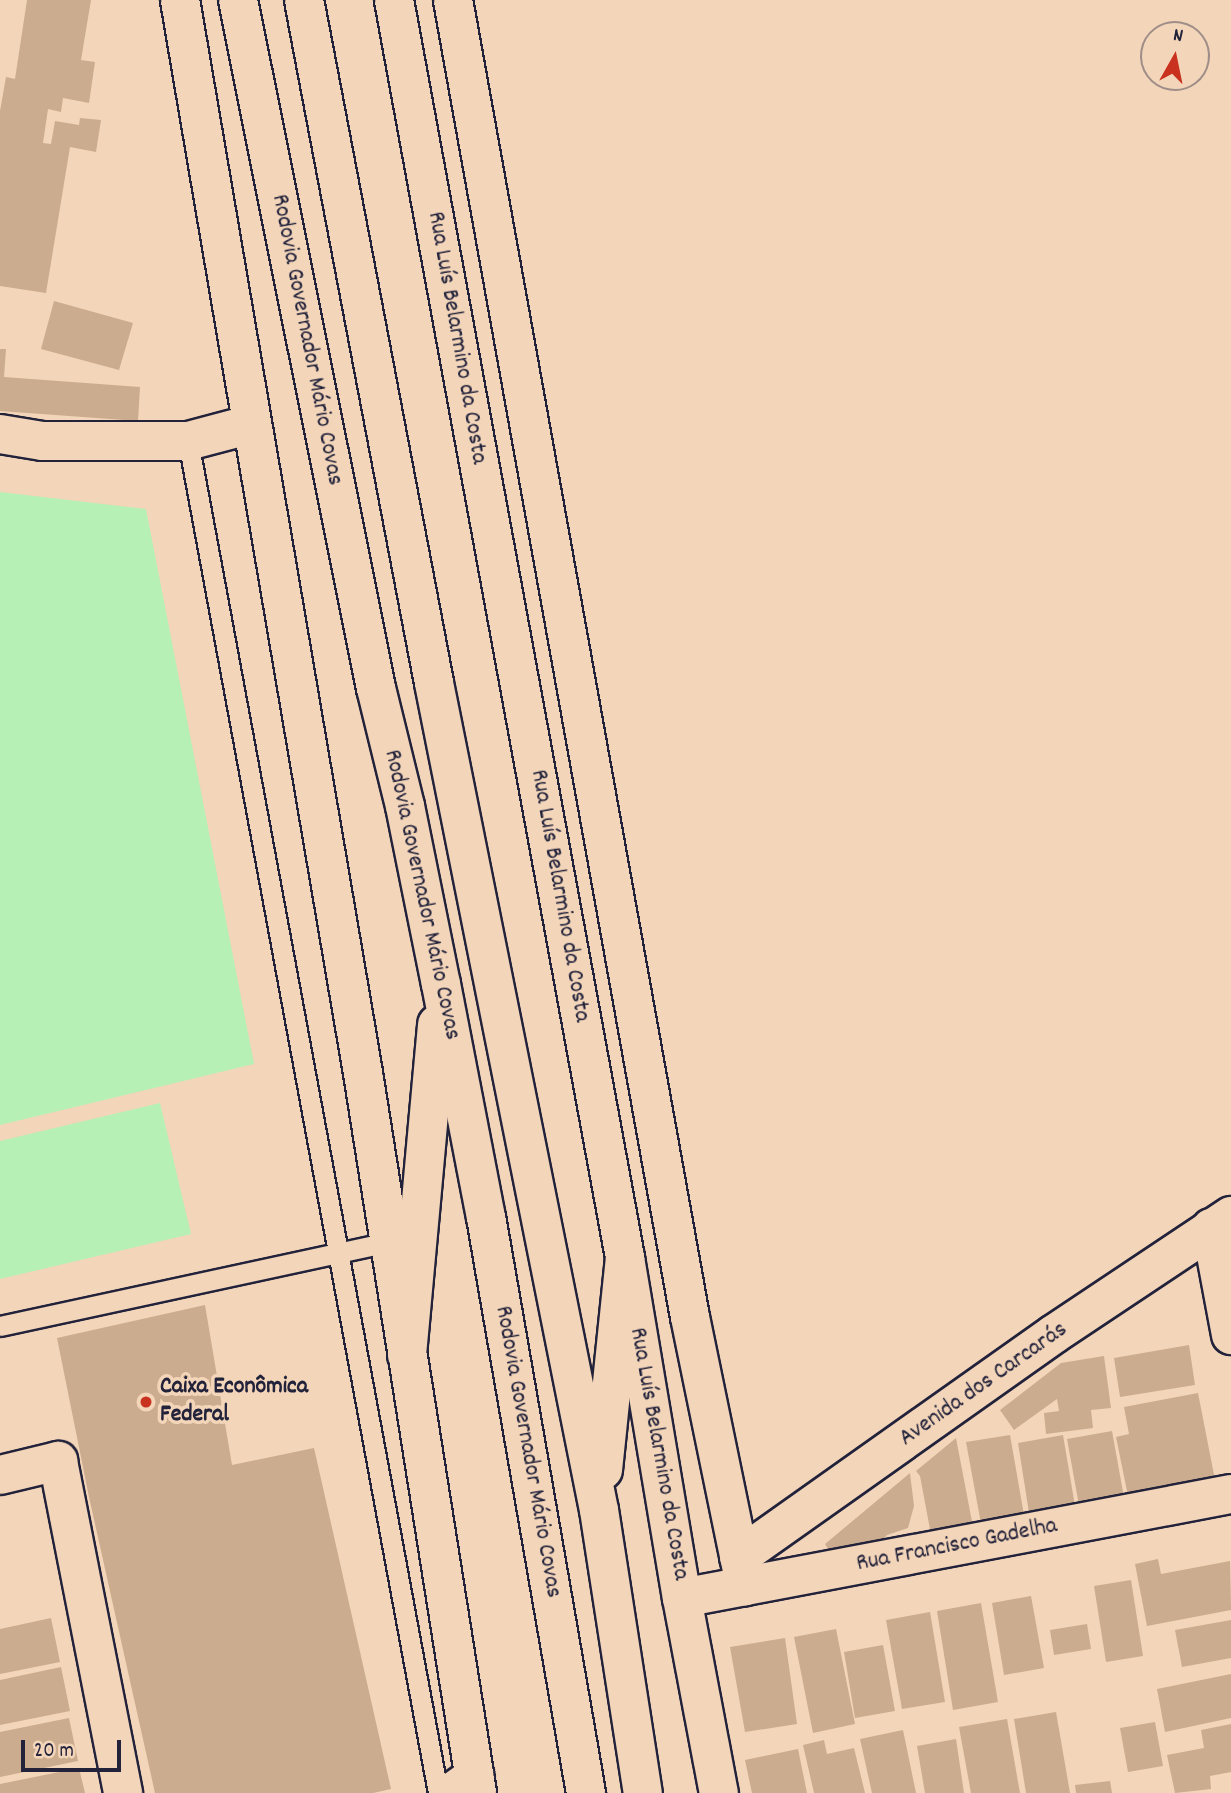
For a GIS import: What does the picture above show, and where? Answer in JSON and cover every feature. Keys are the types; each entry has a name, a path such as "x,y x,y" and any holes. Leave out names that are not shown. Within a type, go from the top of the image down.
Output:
{"main road":[{"path":"180,0 389,1242 468,1787"},
{"name":"Rodovia Governador Mário Covas","path":"237,0 376,688 405,806 441,984 486,1217 586,1793"},
{"path":"304,0 434,683 599,1510 643,1793"},
{"name":"Rua Luís Belarmino da Costa","path":"394,0 625,1258 682,1598 719,1793"},
{"path":"453,0 690,1317 742,1572"},
{"path":"0,433 42,441 188,441 252,424"},
{"path":"407,1355 424,1145 441,984"},
{"path":"1221,1222 1231,1335"},
{"name":"Avenida dos Carcarás","path":"742,1572 1043,1342 1221,1222"},
{"path":"599,1510 625,1258"},
{"path":"0,1475 58,1461 123,1793"},
{"name":"Rua Francisco Gadelha","path":"682,1598 742,1572 1231,1494"}],"lane":[{"path":"188,441 438,1793"},
{"path":"0,1326 389,1242"}],"green space":[{"path":"0,492 146,509 254,1064 0,1125"},
{"path":"160,1103 191,1234 0,1279 0,1141"}],"building":[{"path":"27,0 91,0 81,60 95,62 89,103 63,98 61,112 48,109 43,143 51,144 55,121 79,125 80,118 101,120 96,152 70,147 46,293 0,286 0,111 6,77 15,79"},
{"path":"54,301 133,323 119,370 41,349"},
{"path":"0,349 6,349 4,377 140,387 138,421 0,411"},
{"path":"205,1305 232,1465 314,1448 391,1789 373,1793 155,1793 89,1497 57,1338"},
{"path":"1189,1345 1195,1385 1120,1397 1114,1358"},
{"path":"1104,1356 1111,1408 1091,1410 1093,1428 1046,1434 1044,1413 1059,1411 1057,1399 1014,1430 1000,1410 1061,1363"},
{"path":"1198,1393 1216,1485 1129,1501 1116,1437 1129,1434 1124,1407"},
{"path":"1112,1431 1125,1503 1080,1511 1067,1439"},
{"path":"1010,1435 1025,1521 982,1529 966,1442"},
{"path":"1063,1435 1076,1512 1030,1519 1018,1443"},
{"path":"956,1438 974,1532 932,1540 920,1476 916,1471"},
{"path":"910,1473 914,1506 908,1528 887,1535 873,1551 833,1557 825,1544"},
{"path":"1158,1559 1161,1574 1230,1561 1231,1610 1147,1626 1135,1564"},
{"path":"1131,1580 1143,1656 1106,1662 1094,1586"},
{"path":"1031,1596 1044,1668 1004,1675 992,1603"},
{"path":"981,1603 998,1702 953,1710 937,1611"},
{"path":"930,1612 945,1702 902,1709 886,1620"},
{"path":"51,1618 60,1662 0,1674 0,1629"},
{"path":"1231,1620 1231,1658 1182,1667 1175,1630"},
{"path":"1087,1624 1091,1649 1054,1655 1050,1630"},
{"path":"836,1629 855,1724 813,1733 794,1637"},
{"path":"785,1638 797,1724 745,1732 730,1647"},
{"path":"883,1645 895,1711 855,1718 844,1652"},
{"path":"61,1667 70,1711 0,1725 0,1680"},
{"path":"1231,1674 1231,1718 1165,1732 1157,1689"},
{"path":"1056,1712 1070,1793 1026,1793 1014,1719"},
{"path":"69,1718 78,1761 0,1777 0,1732"},
{"path":"1007,1719 1020,1793 971,1793 959,1727"},
{"path":"1155,1722 1163,1766 1128,1772 1120,1728"},
{"path":"1231,1724 1231,1772 1210,1776 1211,1789 1175,1793 1167,1755 1204,1748 1201,1730"},
{"path":"903,1730 916,1793 872,1793 860,1739"},
{"path":"956,1739 964,1793 925,1793 917,1746"},
{"path":"824,1740 827,1754 854,1748 865,1793 814,1793 803,1745"},
{"path":"798,1749 807,1793 752,1793 745,1760"},
{"path":"79,1768 85,1793 0,1793 0,1784"},
{"path":"1110,1781 1112,1793 1076,1793 1075,1785"}],"place":[{"name":"Caixa Econômica Federal","path":"146,1402"}]}
